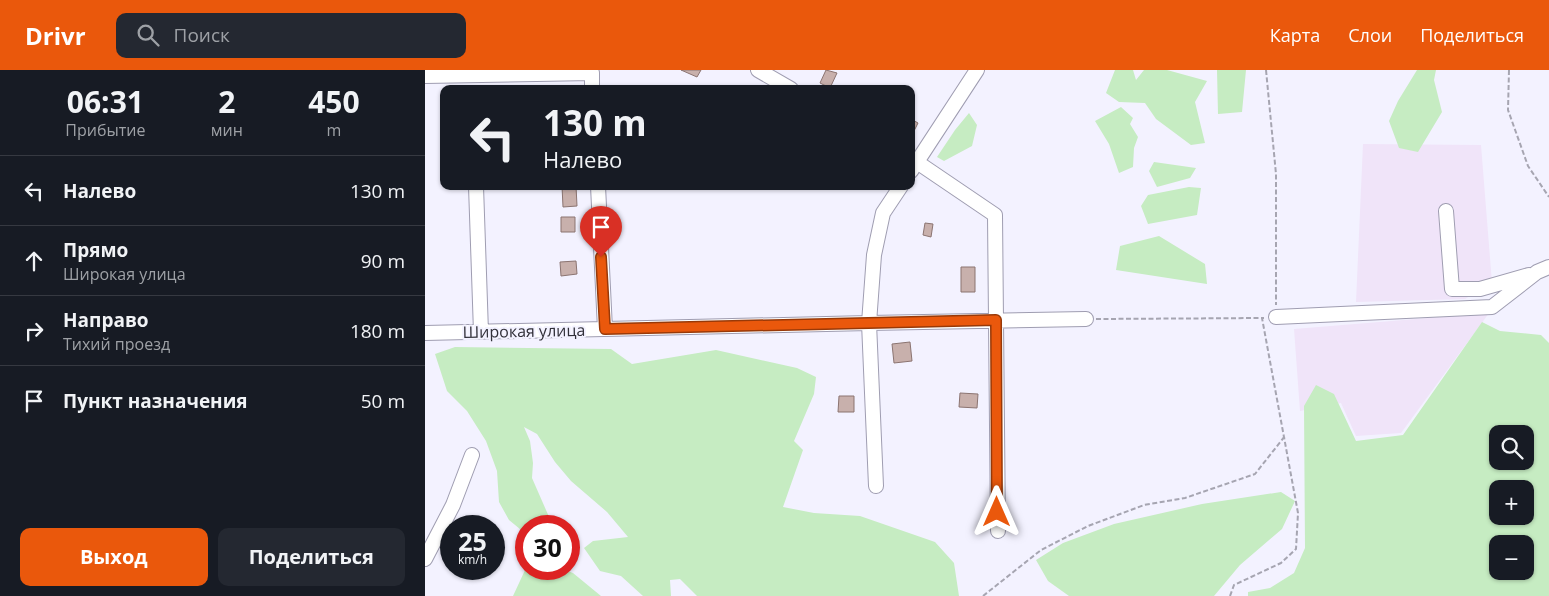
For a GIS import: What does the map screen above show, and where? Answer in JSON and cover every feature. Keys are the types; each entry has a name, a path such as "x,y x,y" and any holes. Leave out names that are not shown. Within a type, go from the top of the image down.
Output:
{"street":[{"path":"758,70 784,85"},
{"path":"915,160 977,70"},
{"path":"425,76 472,82 592,71 593,85"},
{"path":"915,164 995,215 998,531"},
{"path":"476,190 481,332"},
{"path":"597,190 605,329"},
{"path":"876,486 869,323 874,255 883,214 898,190"},
{"path":"1446,211 1452,289 1480,289 1543,270"},
{"path":"1276,317 1492,307 1543,270"},
{"name":"Широкая улица","path":"425,333 1086,319"},
{"path":"425,559 453,505 472,455"}],"path":[{"path":"1086,319 1276,317 1276,174 1267,70"},
{"path":"1509,70 1508,110 1528,166 1549,197"},
{"path":"1231,596 1234,585 1281,563 1296,549 1299,513 1262,318"},
{"path":"983,596 1041,550 1088,526 1144,506 1185,498 1255,474 1285,436"}],"shaded area":[{"path":"1363,144 1481,145 1492,283 1465,299 1356,302"},
{"path":"1489,313 1401,433 1356,436 1341,403 1300,411 1294,329"}],"green space":[{"path":"1115,70 1133,70 1136,80 1144,70 1167,70 1207,81 1195,102 1205,143 1191,145 1156,119 1145,103 1119,102 1106,93"},
{"path":"1217,70 1246,70 1242,112 1218,114"},
{"path":"1417,70 1436,70 1434,80 1442,112 1418,152 1399,148 1389,121 1398,101"},
{"path":"1121,107 1133,118 1130,124 1138,137 1134,148 1133,167 1119,173 1109,144 1095,121"},
{"path":"969,113 977,125 972,146 944,161 937,157 955,130"},
{"path":"1154,162 1196,168 1190,178 1157,187 1149,171"},
{"path":"1189,187 1201,188 1197,215 1148,224 1141,206 1148,195"},
{"path":"1159,236 1205,264 1207,284 1116,270 1120,246"},
{"path":"1482,322 1500,331 1541,335 1549,343 1549,596 1248,596 1248,592 1270,588 1294,573 1305,548 1304,406 1316,385 1334,394 1356,441 1403,435"},
{"path":"455,347 611,349 632,364 716,350 797,368 816,377 814,394 794,441 803,450 783,507 814,513 860,516 935,542 954,563 959,596 697,596 680,579 670,580 671,596 643,596 621,576 600,571 584,548 593,541 628,537 607,512 571,481 555,462 537,434 524,427 530,441 533,463 532,478 548,515 515,515 515,525 509,520 499,502 497,471 486,441 467,411 447,391 435,354"},
{"path":"1281,492 1295,501 1282,529 1240,565 1214,596 1069,596 1048,581 1036,560 1063,543 1114,524 1202,504"},
{"path":"580,579 601,596 513,596 520,580"}],"building":[{"path":"681,70 701,70 697,77"},
{"path":"826,70 837,73 831,85 820,83"},
{"path":"562,190 576,190 577,206 563,207"},
{"path":"561,217 575,217 575,232 561,232"},
{"path":"925,223 933,224 931,237 923,235"},
{"path":"576,261 577,274 561,276 560,262"},
{"path":"961,267 975,267 975,292 961,292"},
{"path":"910,342 912,361 894,363 892,344"},
{"path":"960,393 978,394 977,408 959,407"},
{"path":"839,396 854,396 854,412 838,412"}],"route":[{"path":"601,257 605,329 996,320 997,512"}]}
